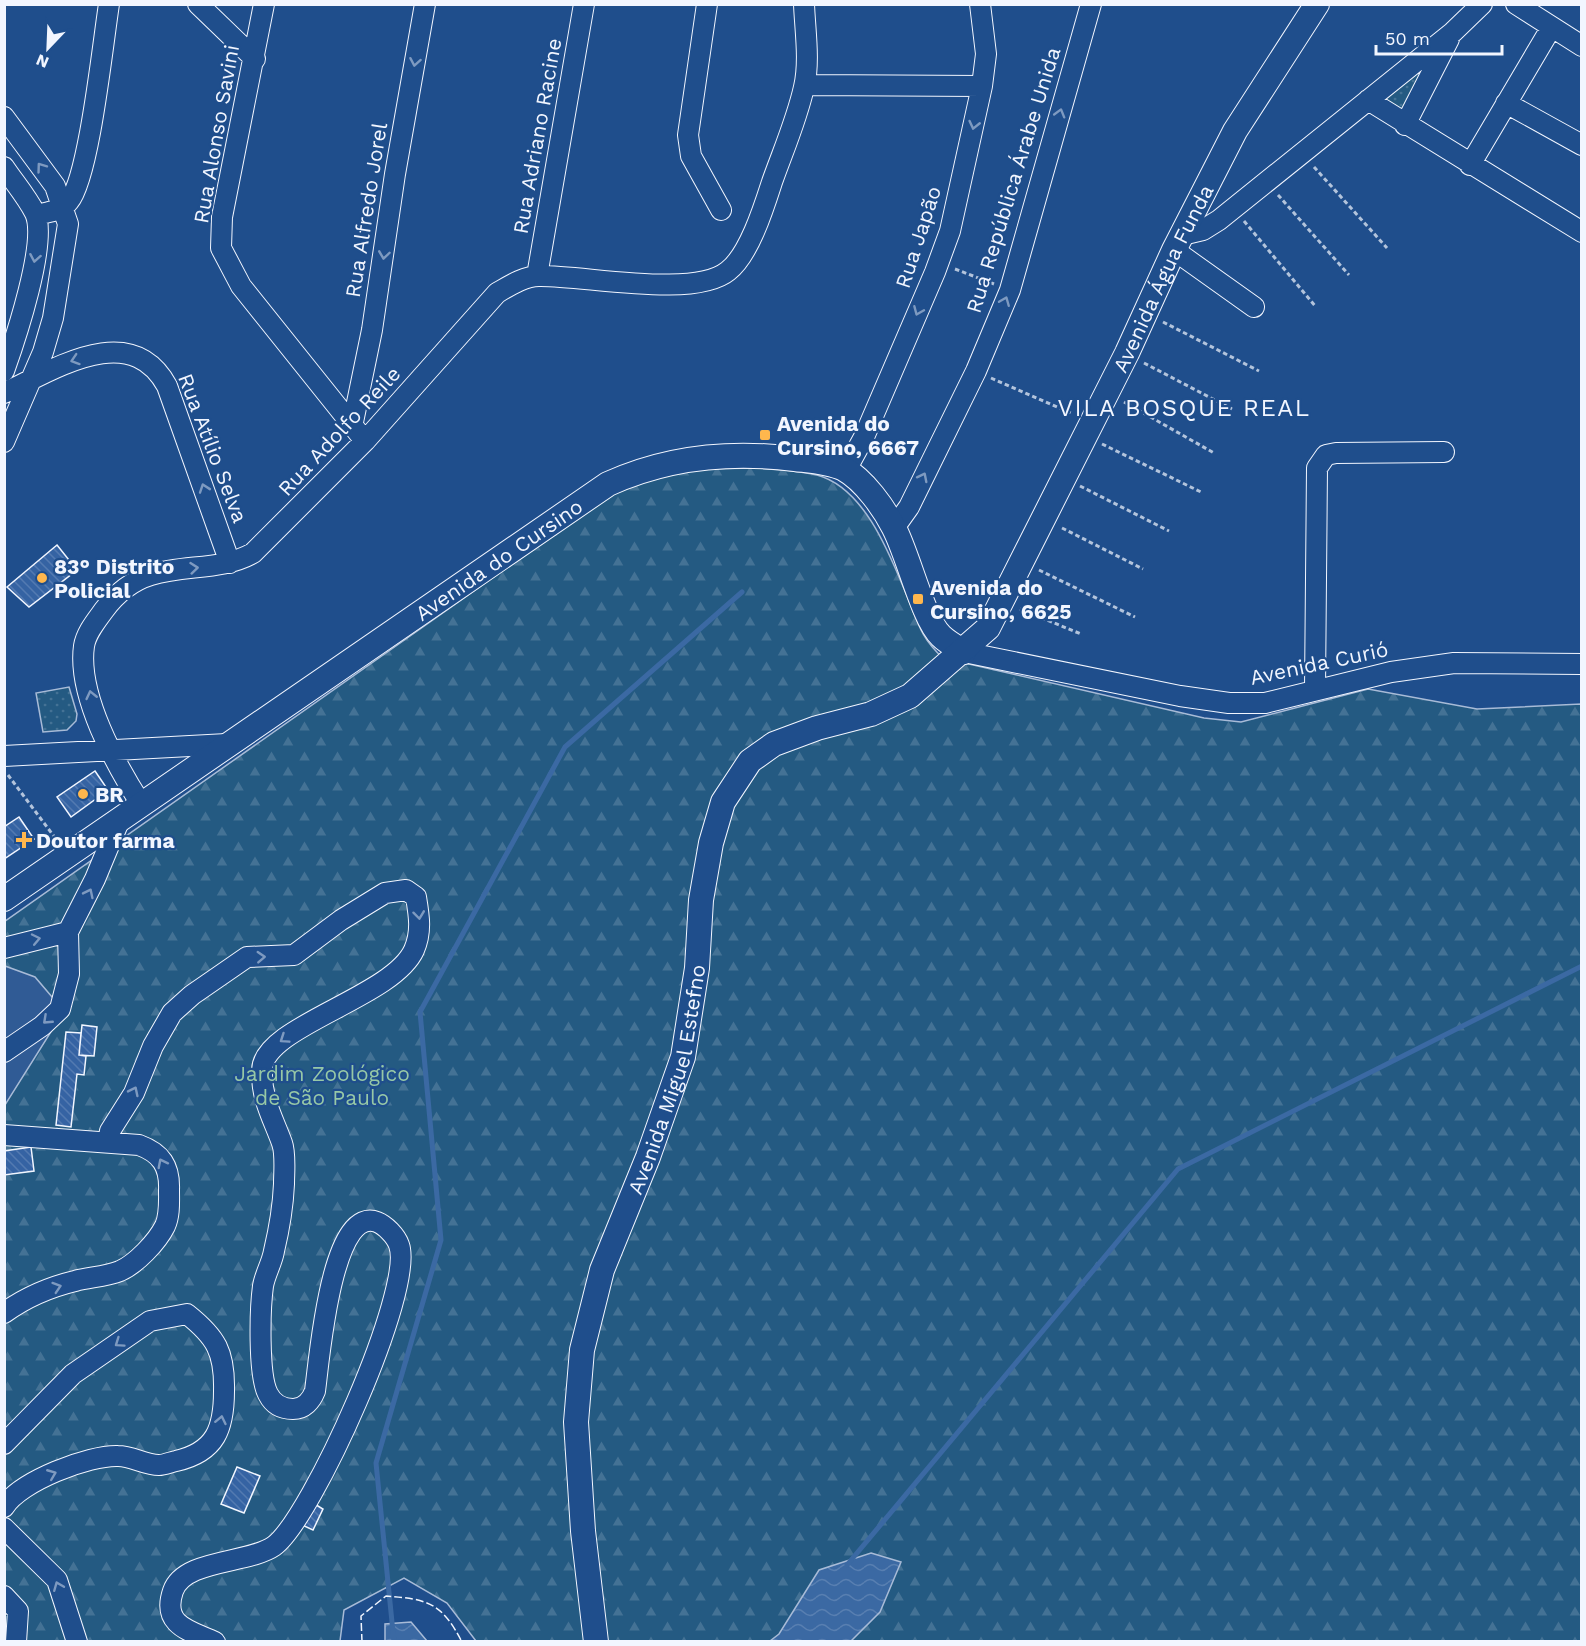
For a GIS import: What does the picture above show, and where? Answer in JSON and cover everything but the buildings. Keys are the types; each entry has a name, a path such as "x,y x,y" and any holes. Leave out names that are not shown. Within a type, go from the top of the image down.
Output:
{"main road":[{"name":"Avenida Água Funda","path":"963,652 988,628 1041,518 1127,353 1178,242 1235,131 1317,4"},
{"name":"Avenida do Cursino","path":"4,899 608,484 624,476 667,462 708,457 767,455 831,464 846,470 866,489 894,528 932,623 940,636 963,652"},
{"name":"Avenida Miguel Estefno","path":"596,1641 583,1531 576,1422 582,1350 602,1270 648,1157 683,1057 697,968 701,900 711,843 723,802 750,761 774,744 817,728 871,714 910,696 963,652"}],"street":[{"path":"36,215 63,208 70,201 82,173 109,4"},
{"path":"198,4 255,59"},
{"name":"Rua Alonso Savini","path":"264,4 255,59 222,217 221,248 241,286 353,422 365,441"},
{"name":"Rua Alfredo Jorel","path":"353,422 372,330 395,174 425,4"},
{"name":"Rua Adriano Racine","path":"537,276 584,4"},
{"path":"707,4 688,135 691,156 721,210"},
{"path":"804,4 805,85 982,86"},
{"name":"Rua Japão","path":"846,470 864,438 950,231 982,86 986,54 980,4"},
{"name":"Rua República Árabe Unida","path":"894,528 909,507 976,371 1010,290 1090,4"},
{"path":"1254,307 1178,242 1203,230 1267,183 1301,152 1453,32 1482,4"},
{"path":"1516,4 1581,46"},
{"path":"1470,165 1551,28"},
{"path":"1405,125 1453,32"},
{"name":"Rua Adolfo Reile","path":"141,804 110,750 94,710 84,664 84,645 92,627 114,596 150,575 230,563 254,553 365,441 497,293 513,284 537,276 626,283 681,283 719,277 740,259 768,195 805,85"},
{"path":"1368,100 1581,232"},
{"path":"1506,104 1581,145"},
{"path":"4,117 55,186 68,224 53,318 32,380 4,442"},
{"path":"4,167 36,215 37,248 33,268 9,341 4,371"},
{"path":"9,341 43,352"},
{"name":"Rua Atílio Selva","path":"4,393 66,362 98,352 133,357 156,371 171,397 230,563"},
{"path":"1315,689 1316,504 1317,468 1320,461 1326,455 1336,453 1444,452"},
{"name":"Avenida Curió","path":"963,652 1180,696 1229,703 1264,704 1315,689 1390,672 1454,663 1581,664"},
{"path":"4,756 227,744"},
{"path":"4,1052 42,1026 60,1008 69,974 68,932 95,879 120,819"},
{"path":"108,1142 110,1131 134,1093 158,1038 172,1013 192,995 247,957 294,955 341,920 385,893 406,890 416,897 421,922 414,951 395,974 347,1004 305,1024 273,1046 261,1068 267,1111 283,1146 282,1196 274,1253 263,1283 260,1324 266,1392 273,1403 285,1409 299,1409 311,1401 315,1391 326,1313 340,1251 357,1224 369,1220 378,1222 389,1231 399,1245 400,1267 383,1334 353,1414 290,1530 273,1546 258,1553 184,1576 173,1590 171,1609 173,1618 180,1627 215,1641"},
{"path":"4,948 68,932"},
{"path":"4,1135 139,1145 155,1151 165,1164 169,1184 169,1211 165,1226 134,1262 121,1270 39,1293 20,1301 4,1313"},
{"path":"4,1444 73,1374 150,1321 186,1314 208,1331 223,1358 224,1406 221,1426 211,1445 187,1459 159,1465 118,1456 80,1464 21,1490 4,1507"},
{"path":"4,1528 57,1580 77,1641"},
{"path":"4,1596 18,1611 16,1641"}],"path":[{"path":"1301,152 1387,248"},
{"path":"1267,183 1349,274"},
{"path":"1233,209 1316,307"},
{"path":"938,263 1010,290"},
{"path":"1145,313 1259,370"},
{"path":"1127,353 1232,409"},
{"path":"976,371 1088,429 1201,492"},
{"path":"1107,393 1214,453"},
{"path":"1063,477 1169,531"},
{"path":"1041,518 1143,568"},
{"path":"1021,561 1135,617"},
{"path":"1002,601 1080,634"},
{"path":"4,770 68,855"}],"green space":[{"path":"1438,50 1403,117 1379,99"},
{"name":"Jardim Zoológico de São Paulo","path":"758,468 817,475 834,482 849,494 874,525 893,562 921,630 943,658 1204,718 1241,722 1368,689 1477,709 1581,704 1581,1641 476,1641 447,1603 404,1578 344,1610 340,1641 5,1641 4,922 613,493 654,478 693,469"},
{"path":"69,687 77,714 76,721 67,730 43,732 36,693"}],"shaded area":[{"path":"5,966 35,977 64,1011 5,1105"}],"water":[{"path":"871,1553 901,1562 880,1612 851,1641 770,1641 779,1634 819,1570"},
{"path":"411,1622 427,1641 385,1641 385,1624"}],"waterway":[{"path":"394,1642 376,1463 441,1240 420,1012 565,747 742,592"},
{"path":"847,1565 1178,1169 1582,966"}],"fence":[{"path":"362,1642 361,1616 386,1596 413,1599 432,1606 448,1619 462,1642"}],"place":[{"name":"Avenida do Cursino, 6667","path":"765,435"},
{"name":"83° Distrito Policial","path":"42,578"},
{"name":"Avenida do Cursino, 6625","path":"918,599"},
{"name":"BR","path":"83,794"},
{"name":"Doutor farma","path":"24,840"}],"district":[{"name":"VILA BOSQUE REAL","path":"1184,408"}]}
